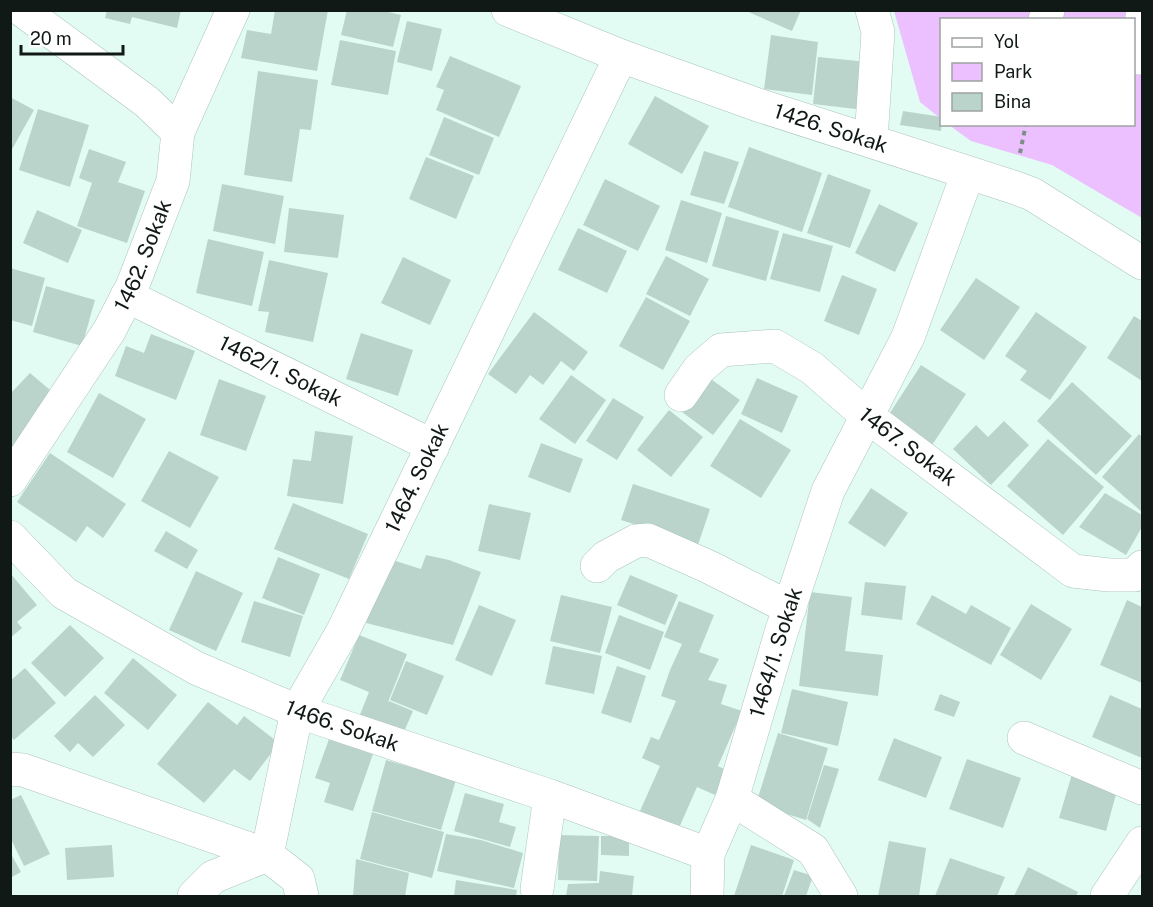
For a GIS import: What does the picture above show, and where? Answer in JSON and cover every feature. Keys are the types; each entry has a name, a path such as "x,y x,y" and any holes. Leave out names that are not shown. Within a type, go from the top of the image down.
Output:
{"street":[{"path":"22,10 147,102 178,132"},
{"name":"1462. Sokak","path":"10,480 109,332 127,296 173,181 178,132 233,10"},
{"name":"1426. Sokak","path":"508,10 621,56 758,105 1032,194 1143,263"},
{"path":"871,140 878,32 872,10"},
{"path":"1138,58 1143,17"},
{"name":"1464. Sokak","path":"267,855 297,711 344,631 621,56"},
{"name":"1464/1. Sokak","path":"707,897 708,854 732,799 828,491 908,337 968,173"},
{"name":"1462/1. Sokak","path":"127,296 433,446"},
{"name":"1467. Sokak","path":"681,395 699,369 721,351 776,346 812,368 867,416 1073,571 1135,575 1143,567"},
{"name":"1466. Sokak","path":"10,537 64,593 196,668 297,711 550,796 708,854"},
{"path":"597,566 606,557 636,541 648,540 709,567 790,608"},
{"path":"1024,738 1143,788"},
{"path":"10,769 23,770 267,855 298,879 302,897"},
{"path":"537,889 550,796"},
{"path":"732,799 813,850 841,897"},
{"path":"1107,897 1143,843"},
{"path":"194,897 213,877 267,855"}],"green space":[{"path":"894,11 1142,11 1142,218 1052,165 971,141 950,126 1135,126 1135,18 940,18 940,118 920,102"}],"building":[{"path":"107,10 181,10 177,28 132,17 130,24 105,18"},
{"path":"275,10 328,10 317,71 241,58 247,30 271,34"},
{"path":"347,10 380,10 401,15 393,47 341,35"},
{"path":"744,10 801,10 792,31"},
{"path":"407,21 442,29 432,71 397,62"},
{"path":"771,35 818,42 812,95 764,89"},
{"path":"340,40 396,51 388,95 331,85"},
{"path":"450,56 521,86 499,137 436,110 444,90 436,87"},
{"path":"818,57 868,62 864,110 813,104"},
{"path":"258,71 318,80 311,130 300,129 292,182 244,175"},
{"path":"655,96 709,126 682,174 628,144"},
{"path":"10,97 34,110 10,153"},
{"path":"38,109 89,125 70,187 19,170"},
{"path":"903,111 940,117 941,131 900,125"},
{"path":"444,117 494,138 479,175 429,155"},
{"path":"749,147 822,173 802,232 728,207"},
{"path":"89,149 126,162 118,182 145,191 127,243 77,226 92,183 79,178"},
{"path":"704,151 739,162 724,204 690,195"},
{"path":"426,157 474,176 456,219 409,199"},
{"path":"828,174 871,190 850,248 807,233"},
{"path":"605,179 660,206 638,251 583,225"},
{"path":"222,184 284,196 275,244 213,231"},
{"path":"681,200 722,213 707,263 665,250"},
{"path":"879,204 918,223 895,272 855,253"},
{"path":"289,208 344,215 338,258 284,252"},
{"path":"37,210 82,230 68,263 23,243"},
{"path":"726,216 779,231 766,281 712,266"},
{"path":"578,228 627,251 607,293 558,270"},
{"path":"783,233 833,246 820,292 770,279"},
{"path":"208,239 264,252 252,306 196,293"},
{"path":"666,256 709,279 690,316 646,294"},
{"path":"403,257 451,280 430,325 381,303"},
{"path":"269,260 328,273 313,342 265,332 269,312 258,311"},
{"path":"10,268 45,278 32,326 10,320"},
{"path":"842,275 877,289 859,335 824,321"},
{"path":"976,278 1020,307 984,360 940,330"},
{"path":"46,286 95,300 82,346 33,332"},
{"path":"646,297 690,321 663,370 619,346"},
{"path":"534,312 588,352 574,371 561,361 543,385 530,375 516,394 488,374"},
{"path":"1036,312 1087,347 1050,400 1020,380 1027,371 1005,356"},
{"path":"1134,316 1142,321 1142,381 1107,358"},
{"path":"361,333 413,350 398,396 346,379"},
{"path":"151,334 195,351 176,400 115,376 126,346 144,353"},
{"path":"921,365 966,394 928,451 884,422"},
{"path":"30,373 57,396 10,449 10,394"},
{"path":"571,375 606,400 575,444 539,419"},
{"path":"708,377 740,400 713,435 682,412"},
{"path":"757,378 798,396 782,433 741,414"},
{"path":"219,379 266,396 246,451 200,435"},
{"path":"1072,382 1132,436 1096,475 1037,421"},
{"path":"99,393 146,419 113,478 67,452"},
{"path":"613,398 644,417 617,460 586,441"},
{"path":"669,410 703,437 671,477 637,450"},
{"path":"740,419 791,450 761,498 710,466"},
{"path":"1004,421 1029,445 991,485 953,449 976,425 988,437"},
{"path":"315,431 353,436 343,504 287,496 293,459 311,461"},
{"path":"1139,434 1142,437 1142,512 1102,477"},
{"path":"1048,439 1104,487 1063,535 1007,486"},
{"path":"541,443 583,459 570,493 528,477"},
{"path":"169,451 219,477 190,528 141,501"},
{"path":"50,453 126,504 103,538 87,526 76,542 17,502"},
{"path":"633,484 710,509 698,545 621,520"},
{"path":"871,488 908,513 885,547 848,523"},
{"path":"1105,493 1142,515 1142,527 1126,555 1079,527"},
{"path":"293,503 368,534 349,579 274,549"},
{"path":"489,504 531,513 520,560 478,551"},
{"path":"166,531 198,550 187,569 154,551"},
{"path":"426,555 449,560 481,572 453,645 366,623 386,558 421,569"},
{"path":"278,557 320,574 304,615 262,598"},
{"path":"196,571 243,593 216,651 169,630"},
{"path":"10,573 37,605 17,622 22,628 10,638"},
{"path":"630,575 678,595 665,625 617,605"},
{"path":"865,582 906,586 902,620 861,615"},
{"path":"810,592 852,597 845,651 883,655 878,696 799,686"},
{"path":"561,595 612,607 600,653 550,641"},
{"path":"932,595 966,614 971,605 1011,628 991,665 916,624"},
{"path":"1127,600 1142,607 1142,683 1100,665"},
{"path":"254,601 303,616 290,657 241,642"},
{"path":"679,601 714,615 699,652 719,659 708,680 727,685 721,704 742,711 718,766 726,770 715,795 697,787 679,828 640,811 660,766 642,758 651,737 659,740 676,701 661,696 682,644 664,637"},
{"path":"1031,604 1072,629 1041,680 1000,655"},
{"path":"479,605 516,620 492,676 455,660"},
{"path":"619,615 664,632 650,670 605,653"},
{"path":"70,625 104,658 65,697 31,663"},
{"path":"359,635 407,654 388,702 413,711 403,734 359,717 369,692 340,680"},
{"path":"553,646 602,656 594,694 545,684"},
{"path":"133,658 177,695 148,730 104,693"},
{"path":"406,661 444,676 427,715 390,700"},
{"path":"617,666 646,676 631,723 601,713"},
{"path":"25,668 56,703 14,740 10,735 10,681"},
{"path":"792,689 848,702 838,746 781,733"},
{"path":"940,694 960,702 954,717 934,710"},
{"path":"95,695 125,725 93,757 78,743 70,752 54,736"},
{"path":"1110,695 1142,709 1142,758 1092,737"},
{"path":"208,702 237,725 244,716 279,743 250,781 234,769 204,803 157,764"},
{"path":"778,733 828,748 806,820 756,804"},
{"path":"894,738 942,757 926,798 878,780"},
{"path":"329,739 373,754 353,811 324,802 330,783 315,778"},
{"path":"967,759 1021,778 1003,828 949,809"},
{"path":"386,760 456,780 441,830 372,811"},
{"path":"824,765 839,769 820,828 807,819"},
{"path":"1072,774 1118,787 1106,831 1059,818"},
{"path":"465,793 504,804 499,822 516,827 510,847 454,831"},
{"path":"21,795 50,854 24,866 10,837 10,800"},
{"path":"372,812 444,832 432,878 360,859"},
{"path":"446,834 481,840 523,853 514,888 437,871"},
{"path":"559,835 599,836 597,881 558,880"},
{"path":"601,836 629,836 629,856 601,855"},
{"path":"889,841 926,848 919,896 878,896"},
{"path":"112,845 114,877 67,880 65,848"},
{"path":"751,845 794,860 782,896 734,896"},
{"path":"10,852 21,872 10,878"},
{"path":"950,858 1005,877 997,896 935,896"},
{"path":"356,859 409,873 405,896 353,896"},
{"path":"1028,867 1078,892 1076,896 1014,896"},
{"path":"794,870 813,876 806,896 784,896"},
{"path":"600,871 634,876 632,896 566,896 568,884 599,883"},
{"path":"456,880 517,890 516,896 454,896"}]}
